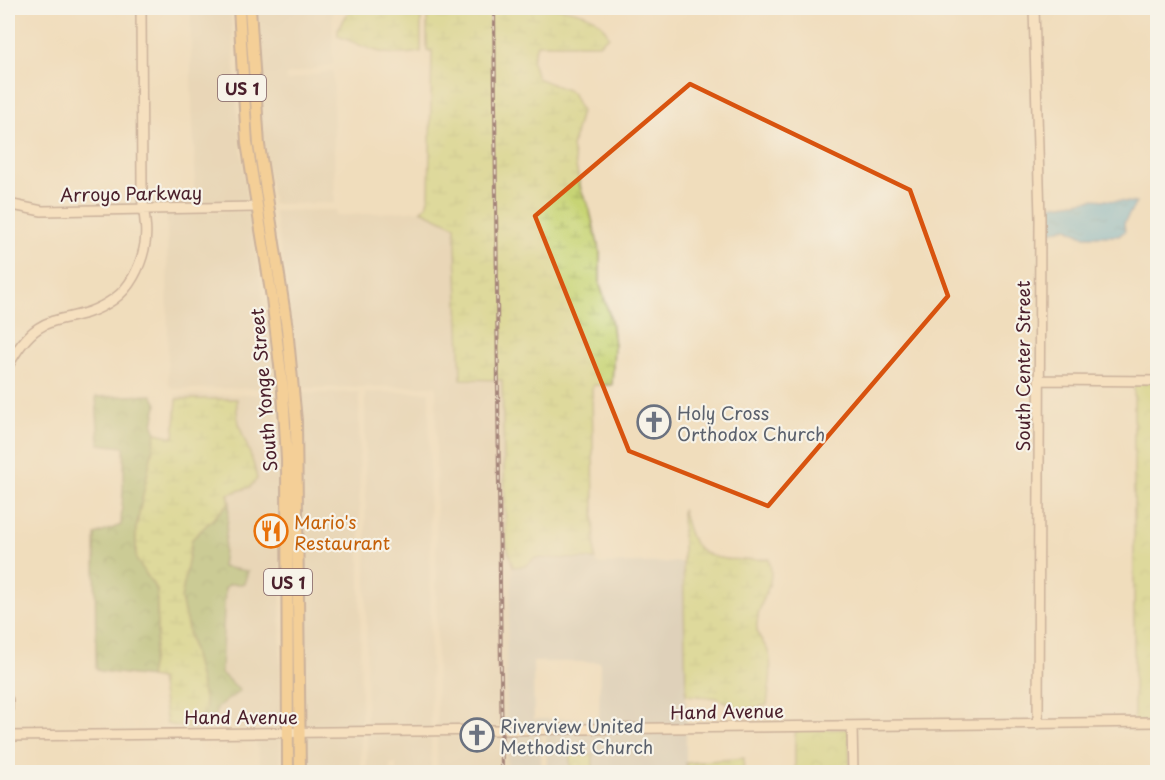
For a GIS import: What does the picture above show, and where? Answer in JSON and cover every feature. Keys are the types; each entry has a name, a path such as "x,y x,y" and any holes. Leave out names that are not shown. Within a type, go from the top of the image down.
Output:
{"main road":[{"name":"US 1","path":"239,8 244,107 254,192 262,208"},
{"name":"South Yonge Street","path":"250,8 262,208 283,391 294,732 300,772"},
{"name":"South Yonge Street","path":"262,208 270,222 283,299 294,391 299,602 294,732 288,772"},
{"path":"287,559 294,564 299,602"}],"street":[{"path":"8,366 16,349 32,330 45,323 104,306 127,286 138,269 144,248 145,209 142,196 141,8"},
{"name":"South Center Street","path":"1034,8 1040,219 1038,724"},
{"name":"Arroyo Parkway","path":"8,204 42,211 262,208"},
{"path":"1039,381 1158,381"},
{"path":"8,700 8,772"},
{"name":"Hand Avenue","path":"8,736 1158,722"},
{"path":"852,726 852,772"}],"highlighted area":[{"path":"690,84 910,190 948,296 768,506 629,451 535,216"}],"shaded area":[{"path":"253,8 332,8 333,64 286,75 287,81 333,70 335,203 273,204 257,99"},
{"path":"231,10 239,132 248,204 193,205 195,171 191,11"},
{"path":"336,210 336,216 421,210 455,226 461,379 502,379 506,543 513,565 506,655 507,727 437,728 436,386 297,388 288,287 274,211"},
{"path":"250,211 276,388 172,389 168,383 167,212"},
{"path":"359,392 361,729 303,729 303,532 297,394"},
{"path":"365,392 429,392 431,729 367,729"},
{"path":"276,394 281,539 280,729 239,729 231,727 218,712 218,707 228,702 221,674 225,588 248,572 222,567 231,504 228,494 250,487 254,460 235,416 237,399 177,399 175,395"},
{"path":"535,558 595,559 597,564 682,562 687,725 507,727 506,655 513,565 526,566","holes":["533,662 600,662 599,718 534,719"]},
{"path":"686,731 686,772 547,772 546,733"},
{"path":"541,733 541,772 508,772 507,734"},
{"path":"507,734 508,772 437,772 437,735"},
{"path":"255,735 280,735 281,772 262,772"},
{"path":"303,735 361,735 361,772 304,772"},
{"path":"367,735 431,735 431,771 396,772 396,763 390,764 390,772 367,772"}],"green space":[{"path":"351,8 421,8 421,52 387,53 369,49 338,36 338,29"},
{"path":"427,8 560,8 582,13 595,19 609,36 599,44 537,44 532,61 537,78 572,92 581,111 572,147 581,190 589,207 600,253 600,285 611,320 614,345 612,385 594,385 592,389 595,559 535,558 526,566 513,567 506,543 502,380 461,379 455,226 421,210 426,206 429,195 432,51 427,51"},
{"path":"1134,381 1157,381 1157,722 1134,722"},
{"path":"152,395 157,404 153,425 156,433 136,529 136,559 157,590 157,636 149,677 100,671 96,668 95,535 121,525 124,447 99,444 96,397"},
{"path":"177,399 237,399 238,420 257,479 250,487 228,494 230,502 192,539 181,599 206,707 197,728 190,729 167,724 160,679 149,677 157,636 157,590 136,559 136,529 156,433 174,437"},
{"path":"230,502 222,567 248,571 244,584 230,584 225,588 221,673 240,691 218,707 211,726 197,728 206,707 181,599 192,539"},
{"path":"682,509 691,537 705,553 725,559 769,559 771,578 760,607 757,625 758,633 768,650 771,666 767,705 741,710 717,698 686,695"},
{"path":"849,729 850,772 795,772 795,730"},
{"path":"570,755 593,755 593,772 570,771"},
{"path":"744,758 743,772 686,772 686,763"}],"water":[{"path":"1095,199 1136,203 1124,223 1125,231 1119,236 1083,236 1066,227 1051,232 1049,206"}],"railway":[{"path":"494,8 502,772"}],"place":[{"name":"Holy Cross Orthodox Church","path":"654,422"},
{"name":"Mario's Restaurant","path":"271,531"},
{"name":"Riverview United Methodist Church","path":"477,735"}]}
